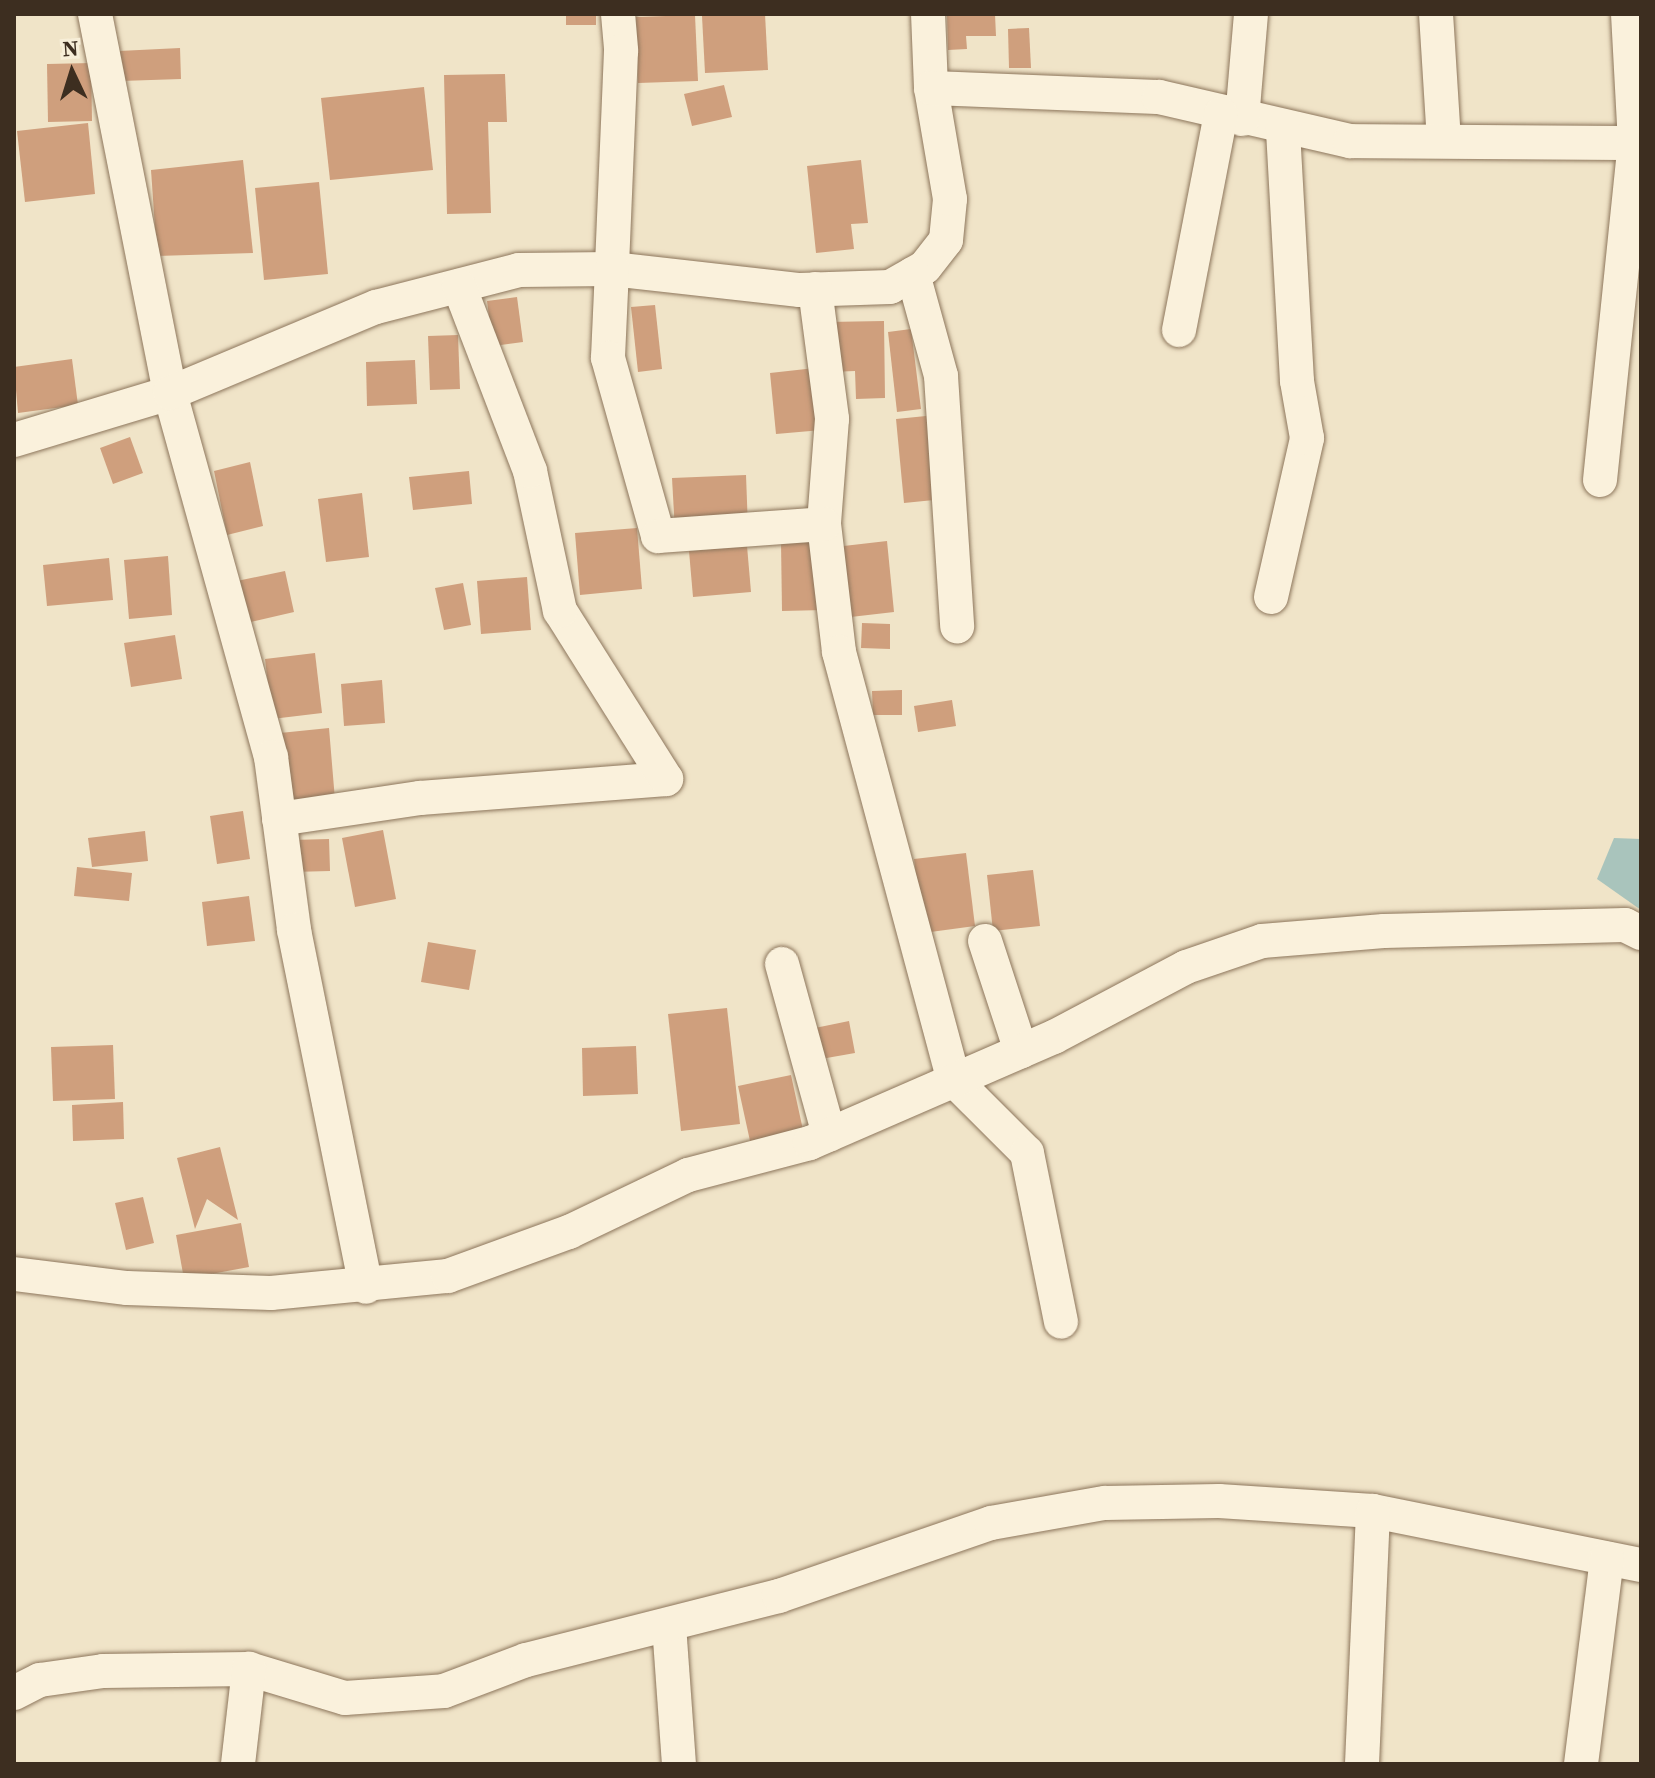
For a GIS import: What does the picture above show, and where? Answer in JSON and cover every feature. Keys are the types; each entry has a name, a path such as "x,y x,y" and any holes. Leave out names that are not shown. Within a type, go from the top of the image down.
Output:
{"street":[{"path":"95,14 170,393 271,757 294,930 366,1287"},
{"path":"618,14 621,51 608,358 658,536 824,524"},
{"path":"14,440 170,393 376,307 519,270 612,269 815,289 890,287 913,274 946,240 950,199 931,88 928,14"},
{"path":"1179,330 1231,116 1251,14"},
{"path":"1436,14 1444,141"},
{"path":"1600,480 1638,143 1628,14"},
{"path":"931,88 1159,97 1350,141 1638,143"},
{"path":"1271,597 1307,438 1297,381 1283,127"},
{"path":"913,274 941,376 957,626"},
{"path":"279,819 420,798 666,779 560,611 530,471 459,286"},
{"path":"815,289 832,419 824,524 839,652 954,1080 1027,1153 1061,1322"},
{"path":"14,1274 127,1288 271,1293 366,1287 448,1276 569,1232 688,1175 829,1135 1021,1051 1186,967 1262,941 1384,931 1610,926 1641,933"},
{"path":"985,941 1021,1051"},
{"path":"782,964 829,1135"},
{"path":"14,1693 40,1680 103,1671 249,1669 345,1698 444,1691 526,1660 779,1596 991,1523 1105,1503 1219,1501 1373,1511 1641,1565"},
{"path":"1362,1764 1373,1511"},
{"path":"1581,1764 1607,1559"},
{"path":"669,1625 679,1764"},
{"path":"238,1764 249,1669"}],"water":[{"path":"1614,838 1641,839 1641,910 1597,879"}],"building":[{"path":"566,14 596,14 596,25 566,25"},
{"path":"765,14 768,70 705,73 702,16"},
{"path":"947,14 995,14 996,36 966,36 967,49 948,50"},
{"path":"695,15 698,81 638,83 636,17"},
{"path":"1029,28 1031,68 1009,68 1008,29"},
{"path":"180,48 181,79 121,81 119,51"},
{"path":"91,63 92,121 48,122 47,64"},
{"path":"505,74 507,122 488,122 491,213 447,214 444,75"},
{"path":"724,85 732,117 692,126 684,94"},
{"path":"424,87 433,170 330,180 321,98"},
{"path":"88,123 95,194 25,202 17,131"},
{"path":"243,160 253,253 157,256 151,170"},
{"path":"861,160 868,223 851,224 854,249 816,253 807,166"},
{"path":"319,182 328,274 264,280 255,188"},
{"path":"517,297 523,342 493,346 487,301"},
{"path":"655,305 662,369 638,372 631,307"},
{"path":"884,321 885,398 856,399 855,371 830,372 828,322"},
{"path":"911,329 921,409 897,412 888,332"},
{"path":"458,335 460,389 430,390 428,336"},
{"path":"72,359 78,405 18,413 14,367"},
{"path":"415,360 417,404 367,406 366,362"},
{"path":"815,368 822,430 776,434 770,373"},
{"path":"936,415 944,499 904,503 896,419"},
{"path":"130,437 143,473 113,484 100,448"},
{"path":"250,462 263,526 227,535 214,471"},
{"path":"469,471 472,504 413,510 409,477"},
{"path":"746,475 748,528 675,531 672,478"},
{"path":"362,493 369,557 326,562 318,499"},
{"path":"637,528 642,589 580,595 575,533"},
{"path":"823,541 824,610 782,611 781,542"},
{"path":"887,541 894,612 842,618 835,547"},
{"path":"747,546 751,592 693,597 689,551"},
{"path":"168,556 172,615 129,619 124,560"},
{"path":"109,558 113,600 47,606 43,565"},
{"path":"285,571 294,612 242,624 232,582"},
{"path":"527,577 531,630 481,634 477,581"},
{"path":"463,583 471,625 444,630 435,588"},
{"path":"862,623 890,624 890,649 861,648"},
{"path":"175,635 182,679 131,687 124,643"},
{"path":"315,653 322,713 272,719 265,659"},
{"path":"382,680 385,723 344,726 341,684"},
{"path":"902,690 902,715 873,715 872,691"},
{"path":"952,700 956,726 918,732 914,706"},
{"path":"329,728 335,800 287,805 280,733"},
{"path":"243,811 250,859 217,864 210,816"},
{"path":"383,830 396,899 355,907 342,838"},
{"path":"145,831 148,861 92,867 88,838"},
{"path":"329,839 330,871 292,872 292,840"},
{"path":"966,853 975,926 923,933 914,859"},
{"path":"77,867 132,873 129,901 74,896"},
{"path":"1033,870 1040,926 993,931 987,875"},
{"path":"249,896 255,941 207,946 202,902"},
{"path":"428,942 476,950 469,990 421,982"},
{"path":"727,1008 740,1124 681,1131 668,1014"},
{"path":"849,1021 855,1053 821,1059 815,1028"},
{"path":"113,1045 115,1099 53,1101 51,1047"},
{"path":"636,1046 638,1094 583,1096 582,1048"},
{"path":"791,1075 803,1130 750,1141 738,1086"},
{"path":"123,1102 124,1139 73,1141 72,1105"},
{"path":"220,1147 238,1220 207,1199 195,1229 177,1158"},
{"path":"143,1197 154,1243 126,1250 115,1203"},
{"path":"241,1223 249,1267 184,1279 176,1235"}]}
